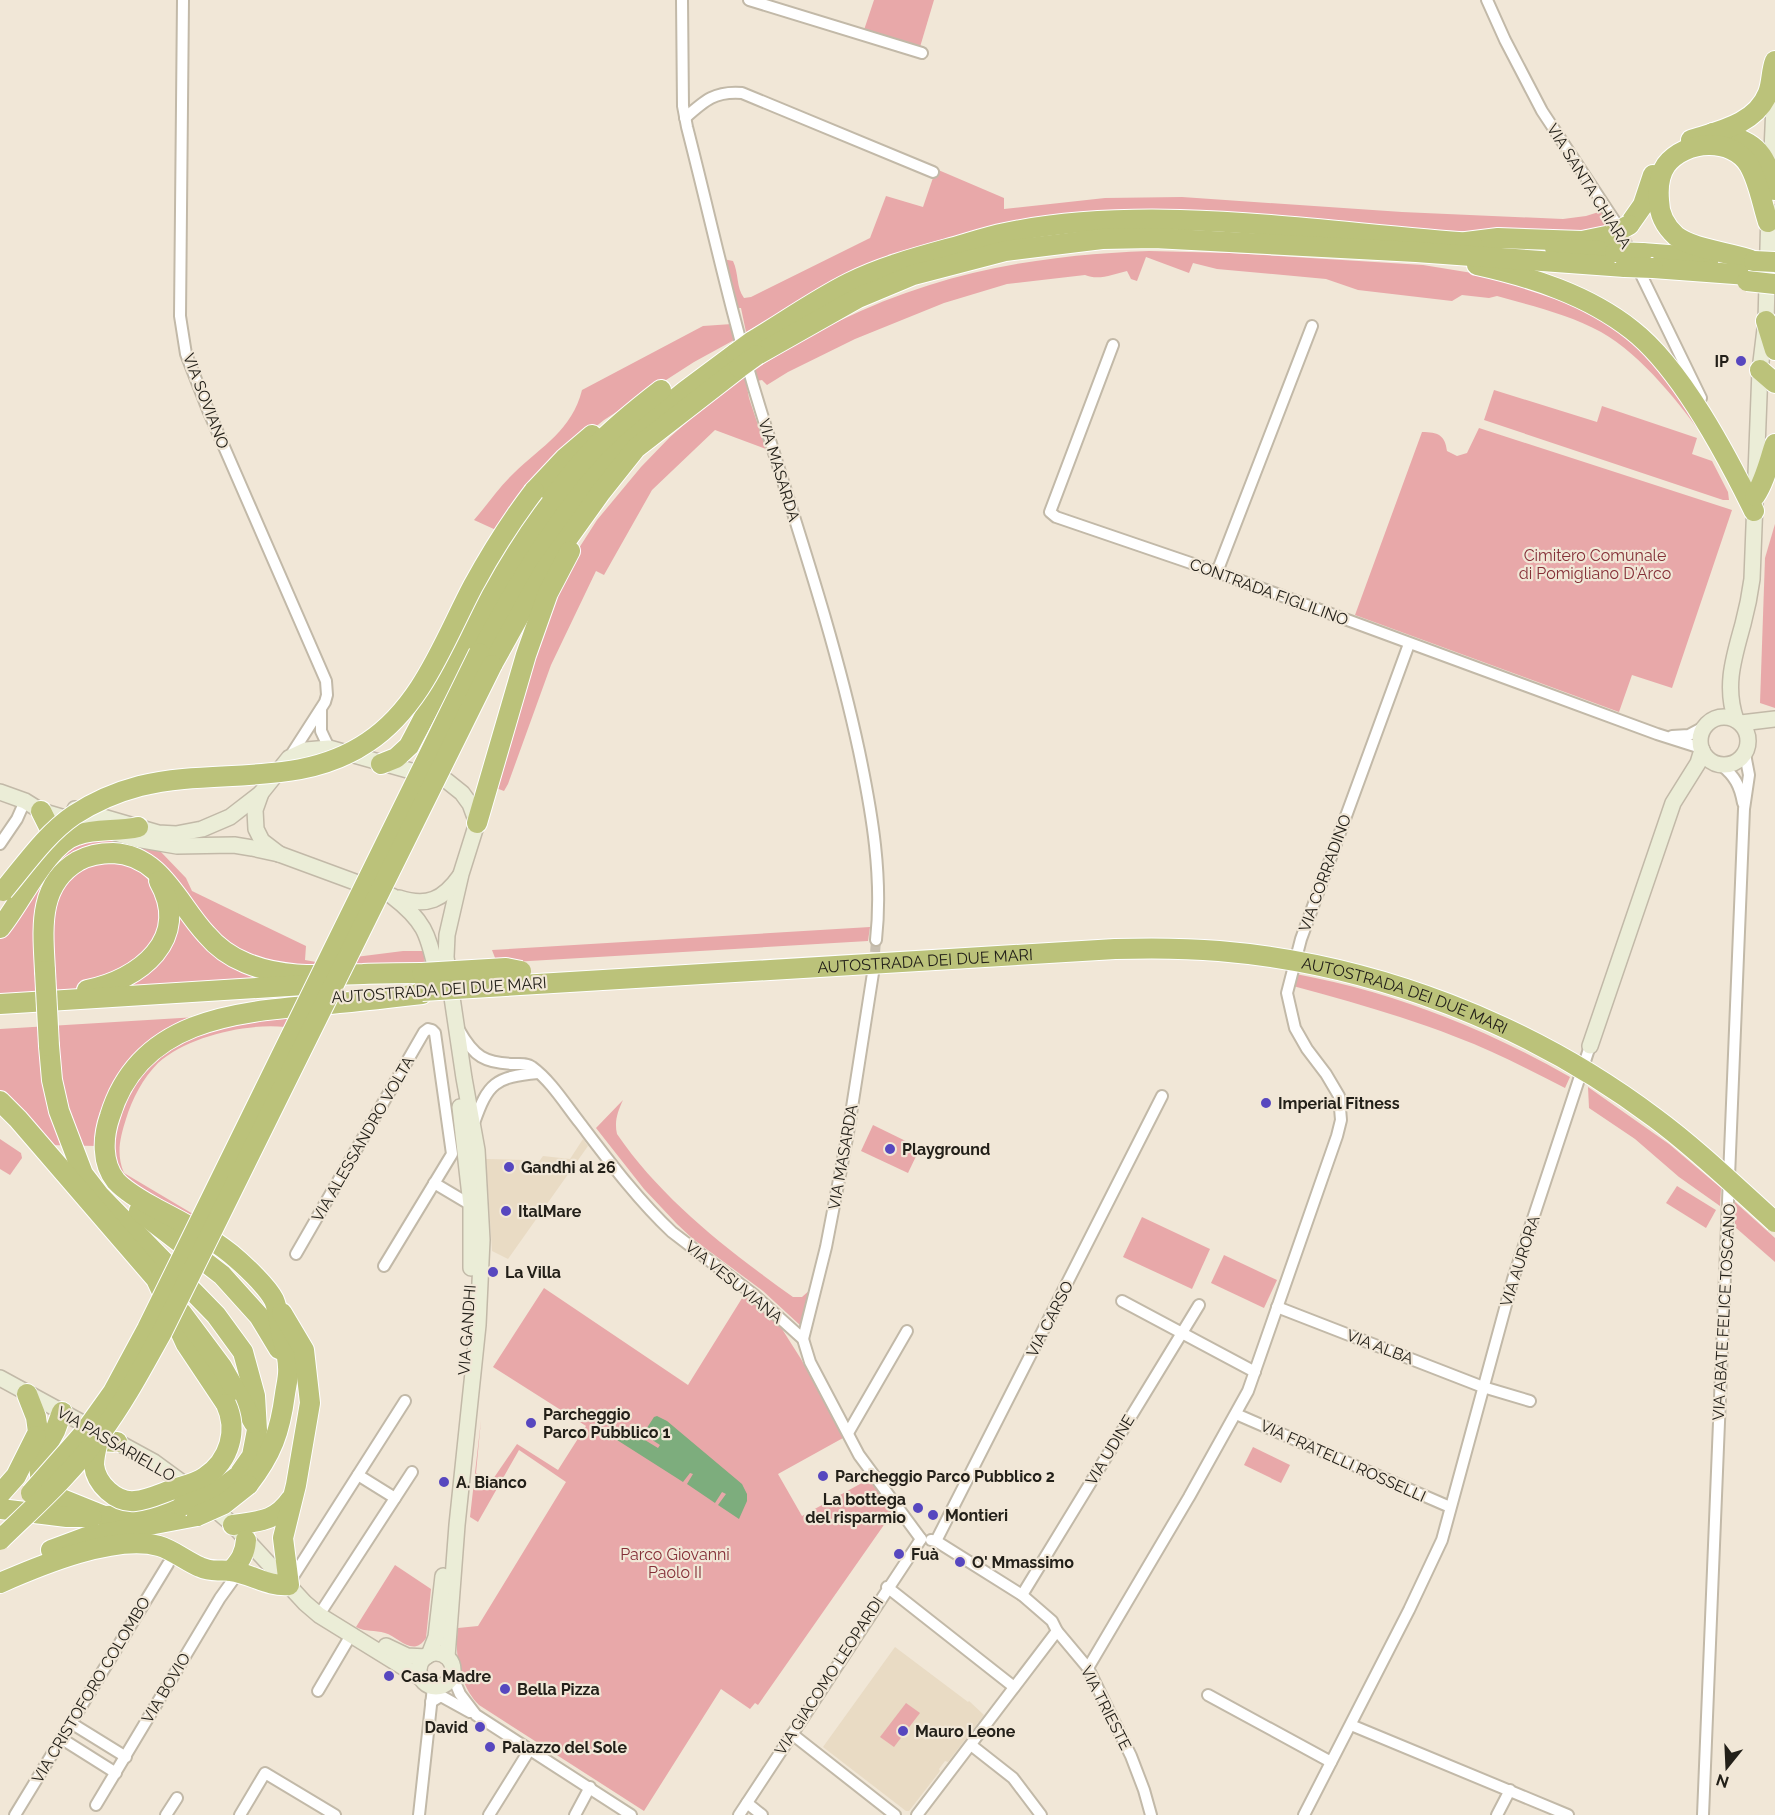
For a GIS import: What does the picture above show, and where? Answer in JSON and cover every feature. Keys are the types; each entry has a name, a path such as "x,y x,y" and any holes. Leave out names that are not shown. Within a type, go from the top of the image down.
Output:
{"highway":[{"path":"1617,251 1629,225 1643,205 1656,166 1680,145 1743,121 1755,113 1768,92 1775,61"},
{"path":"1713,133 1736,137 1750,143 1760,152 1773,181"},
{"path":"1768,222 1749,164 1724,147 1710,144 1695,146 1674,157 1665,166 1658,191 1660,215 1676,236 1690,244 1736,254 1750,272 1775,284"},
{"path":"0,1522 41,1483 83,1434 113,1392 147,1329 485,659 543,573 601,492 636,448 800,303 910,259 1005,233 1105,221 1243,224 1466,242 1617,251 1706,278 1750,272 1775,262"},
{"path":"2,893 62,825 85,809 122,791 142,785 178,780 258,776 299,771 334,760 369,742 393,722 416,694 497,543 534,491 565,458 612,420 700,365 745,350 913,275 1005,251 1102,239 1154,238 1416,252 1617,251"},
{"path":"1416,252 1522,276 1555,287 1610,314 1658,354 1697,410 1736,473 1755,495 1762,485 1775,444"},
{"path":"1647,260 1775,276"},
{"path":"1766,321 1775,350"},
{"path":"156,1279 191,1352 231,1415 230,1445 224,1458 205,1477 143,1500 125,1501 115,1496 99,1479 95,1470 95,1454 109,1438 122,1403 161,1334 485,659 524,570 586,484 620,444 745,350"},
{"path":"1760,370 1775,383"},
{"path":"381,764 396,758 409,746 504,568 550,502 596,446 618,424 662,390"},
{"path":"477,823 526,655 548,593 601,492"},
{"path":"33,806 51,831 52,852"},
{"path":"0,928 52,852 62,842 88,832 138,827"},
{"path":"243,1480 252,1456 257,1430 255,1396 243,1352 216,1315 100,1196 83,1174 59,1111 52,1080 45,971 43,923 44,908 49,892 61,873 82,859 99,854 127,856 147,865 166,881 208,937 245,963 295,976 423,984"},
{"path":"0,997 89,990 117,982 149,962 165,937 168,916 161,885 147,865"},
{"name":"AUTOSTRADA DEI DUE MARI","path":"0,1017 423,984 506,968 521,971 1114,936 1168,935 1222,938 1328,955 1399,974 1478,1002 1527,1025 1574,1049 1662,1107 1775,1204"},
{"name":"AUTOSTRADA DEI DUE MARI","path":"0,1004 423,984 504,986 1115,949 1168,948 1220,951 1294,962 1375,980 1473,1014 1521,1036 1612,1088 1655,1118 1695,1150 1775,1222"},
{"path":"0,1581 59,1558 139,1543 163,1547 212,1572 235,1572 276,1586 288,1585 283,1538 294,1496 310,1403 304,1350 274,1300 259,1281 230,1253 137,1198 116,1180 106,1161 108,1121 121,1087 138,1063 162,1042 178,1033 225,1016 423,984"},
{"path":"0,1101 156,1279 222,1367 257,1430"},
{"path":"79,1162 98,1180 177,1238 222,1275 259,1316 289,1368"},
{"path":"0,1581 21,1564 55,1548 86,1537 190,1511 214,1494 243,1480 269,1456 281,1421 289,1368 274,1300"},
{"path":"27,1394 36,1417 41,1440 40,1476 48,1489 68,1503 104,1516"},
{"path":"0,1494 16,1476 62,1412"},
{"path":"41,1440 109,1438"},
{"path":"0,1540 109,1438"},
{"path":"233,1525 271,1518 283,1511 294,1496"},
{"path":"0,1509 67,1517 190,1511"},
{"path":"235,1572 246,1549 246,1540"}],"street":[{"name":"VIA SOVIANO","path":"183,0 180,316 186,354 246,500 323,674 327,695 321,709"},
{"name":"VIA MASARDA","path":"682,0 685,118 731,305 848,698 867,793 877,870 879,911 876,940"},
{"path":"749,0 922,53"},
{"name":"VIA SANTA CHIARA","path":"1487,0 1542,111 1616,224 1712,418 1715,438"},
{"path":"1775,78 1773,181 1768,222 1766,321 1760,370 1750,588 1744,623 1724,687 1721,708 1701,733 1701,749 1707,759 1718,764 1731,765 1739,761 1761,729 1775,724"},
{"path":"685,118 712,97 725,92 742,93 933,172"},
{"path":"1217,572 1312,326"},
{"name":"CONTRADA FIGLILINO","path":"1113,345 1050,512 1056,517 1217,572 1701,749"},
{"path":"1712,418 1746,475 1755,495"},
{"name":"VIA CORRADINO","path":"1088,1668 1236,1414 1255,1372 1328,1163 1341,1120 1339,1096 1307,1049 1296,1028 1287,993 1301,939 1409,644"},
{"path":"1731,667 1731,707 1748,735 1747,748"},
{"path":"321,709 321,731 329,748"},
{"path":"0,844 17,819 33,806 35,798 164,834 202,829 230,817 261,793 289,758 321,709"},
{"path":"1710,723 1722,717 1739,722 1775,719"},
{"name":"CONTRADA FIGLILINO","path":"1657,734 1689,735 1710,723"},
{"path":"1682,743 1690,752 1694,769"},
{"path":"289,758 306,750 329,748 447,781 462,792 471,804 477,823"},
{"name":"VIA ABATE FELICE TOSCANO","path":"1703,1815 1744,809 1749,776 1747,748"},
{"name":"VIA AURORA","path":"1304,1815 1442,1540 1513,1279 1674,803 1694,769 1701,749"},
{"name":"VIA ABATE FELICE TOSCANO","path":"1718,764 1730,771 1739,784 1744,809"},
{"name":"VIA AURORA","path":"1681,792 1718,764"},
{"path":"0,792 105,831 159,844 234,845 279,854 416,903 434,900 444,895 461,874"},
{"path":"261,793 255,810 256,829 262,841 279,854"},
{"name":"VIA GANDHI","path":"447,1657 457,1525 480,1290 481,1230 477,1150 446,957 447,935 461,874 477,823"},
{"name":"VIA GANDHI","path":"392,896 420,921 428,936 444,1004 461,1113 471,1205 468,1328 438,1622 436,1636 428,1656"},
{"name":"VIA MASARDA","path":"803,1339 828,1236 848,1133 873,973"},
{"name":"VIA VESUVIANA","path":"456,1023 465,1040 483,1059 492,1062 527,1064 534,1068 550,1084 632,1190 657,1218 772,1309 794,1333 803,1339 810,1362 859,1455 921,1539"},
{"name":"VIA ALESSANDRO VOLTA","path":"296,1254 424,1032 428,1029 435,1033 452,1154 434,1183"},
{"path":"473,1124 483,1098 498,1082 517,1075 538,1073"},
{"name":"VIA CARSO","path":"936,1541 1162,1096"},
{"path":"384,1266 434,1183 471,1205"},
{"path":"1122,1301 1255,1372"},
{"name":"VIA UDINE","path":"1022,1595 1180,1332 1199,1305"},
{"name":"VIA ALBA","path":"1277,1307 1483,1387 1530,1401"},
{"path":"848,1433 907,1331"},
{"name":"VIA PASSARIELLO","path":"0,1378 154,1462 195,1492 233,1525 305,1603 319,1615 428,1689"},
{"path":"288,1585 405,1401"},
{"name":"VIA FRATELLI ROSSELLI","path":"1236,1414 1450,1507"},
{"path":"319,1615 412,1472"},
{"path":"358,1475 395,1498"},
{"name":"VIA TRIESTE","path":"921,1539 936,1541 1022,1595 1052,1621 1088,1668 1131,1756 1151,1815"},
{"name":"VIA GIACOMO LEOPARDI","path":"739,1815 887,1587 921,1539"},
{"name":"VIA CRISTOFORO COLOMBO","path":"15,1815 168,1564"},
{"name":"VIA BOVIO","path":"96,1805 235,1572"},
{"path":"887,1587 1014,1687"},
{"path":"917,1815 1057,1630"},
{"path":"318,1691 354,1637"},
{"name":"VIA PASSARIELLO","path":"354,1637 373,1641 407,1656 428,1656 439,1653 447,1657"},
{"path":"419,1815 428,1689 420,1664 428,1656"},
{"path":"447,1657 460,1694 476,1715"},
{"path":"428,1689 445,1685 452,1675"},
{"path":"428,1689 476,1715 631,1815"},
{"path":"1208,1695 1331,1762"},
{"path":"72,1723 126,1757"},
{"path":"1351,1725 1568,1815"},
{"path":"792,1734 895,1815"},
{"path":"62,1739 116,1773"},
{"path":"971,1745 1012,1778 1041,1815"},
{"path":"489,1815 530,1749"},
{"path":"240,1815 266,1773 335,1815"},
{"path":"575,1815 590,1788"},
{"path":"1497,1815 1510,1790"},
{"path":"166,1815 177,1798"},
{"path":"747,1803 762,1815"}],"shaded area":[{"path":"583,1139 588,1146 508,1259 492,1251 486,1159 525,1160 538,1163 543,1156 570,1159"},
{"path":"657,1416 667,1421 742,1484 747,1494 747,1501 739,1519 718,1505 726,1494 722,1492 715,1503 687,1484 693,1474 690,1473 683,1482 617,1440 625,1428 658,1448 660,1445 643,1434"},
{"name":"Mauro Leone","path":"895,1647 969,1701 984,1715 948,1762 945,1761 909,1811 823,1747"}],"green space":[{"path":"874,0 934,0 920,47 864,30"},
{"path":"936,169 1004,198 1004,209 1105,198 1182,197 1402,212 1563,219 1602,211 1611,229 1597,233 1476,232 1216,219 1128,218 827,287 746,332 741,308 737,308 723,259 733,261 741,294 744,298 751,297 870,238 886,196 923,207"},
{"path":"1149,251 1230,253 1423,265 1503,278 1530,285 1613,322 1667,375 1708,443 1660,382 1617,342 1601,332 1550,311 1497,296 1489,298 1462,295 1452,301 1358,290 1326,279 1217,269 1193,263 1189,273 1146,257 1137,281 1131,279 1127,271 1101,277 1085,275 1007,284 944,303 855,339 767,385 762,380 757,381 755,369 807,338 839,321 914,290 952,278 1029,262"},
{"path":"732,324 736,339 694,362 604,420 568,449 496,530 474,520 509,478 563,427 571,416 582,390 703,326"},
{"path":"745,376 749,398 766,449 715,430 652,490 604,575 596,571 551,665 508,784 504,791 496,788 525,672 572,559 597,520 641,467 670,437 710,402"},
{"path":"1494,390 1597,422 1602,406 1697,438 1692,454 1712,461 1728,492 1729,500 1723,500 1484,420"},
{"name":"Cimitero Comunale di Pomigliano D'Arco","path":"1479,428 1732,510 1672,688 1632,675 1619,712 1355,615 1422,432 1440,436 1447,451 1457,456 1467,453"},
{"path":"1775,524 1775,708 1760,703 1765,558"},
{"path":"91,837 160,851 186,878 192,891 306,946 305,960 316,962 403,951 423,951 426,968 336,974 291,972 250,962 231,953 215,941 203,929 172,885 148,861 133,853 103,850 71,859 57,869 47,882 41,896 36,929 38,978 53,977 49,914 55,891 81,866 101,860 120,862 137,870 150,883 160,899 164,917 161,936 151,954 127,972 89,986 51,992 0,995 0,936 61,849 72,841"},
{"path":"171,906 254,975 254,980 122,989 130,981"},
{"path":"870,927 868,941 497,963 492,950"},
{"path":"1296,974 1368,991 1437,1014 1505,1043 1570,1077 1565,1088 1470,1042 1436,1029 1293,986"},
{"path":"293,1011 285,1027 253,1027 218,1033 185,1045 158,1063 135,1096 128,1111 121,1139 120,1159 124,1173 193,1214 191,1217 126,1186 108,1142 136,1070 198,1030"},
{"path":"197,1017 158,1040 97,1146 47,1145 0,1095 0,1029"},
{"path":"1588,1087 1669,1144 1721,1188 1720,1206 1679,1177 1635,1139 1589,1108"},
{"path":"623,1100 616,1120 617,1134 654,1181 721,1243 793,1297 802,1297 811,1289 801,1326 763,1291 693,1239 644,1189 596,1128"},
{"name":"Playground","path":"873,1125 920,1148 908,1173 861,1151"},
{"path":"0,1139 21,1153 22,1158 10,1175 0,1169"},
{"path":"1677,1186 1716,1210 1706,1228 1666,1203"},
{"path":"1735,1202 1775,1238 1775,1262 1735,1227"},
{"path":"1142,1217 1210,1249 1192,1289 1123,1257"},
{"path":"1224,1255 1277,1280 1264,1308 1211,1283"},
{"name":"Parco Giovanni Paolo II","path":"544,1288 688,1385 744,1295 782,1329 801,1359 843,1438 778,1474 802,1516 869,1479 895,1513 889,1522 886,1522 758,1705 755,1703 750,1709 721,1689 644,1811 479,1705 467,1689 458,1659 458,1628 478,1626 566,1482 519,1450 478,1522 470,1517 481,1420 476,1473 491,1482 517,1444 558,1470 586,1426 493,1367"},
{"path":"1253,1447 1290,1465 1281,1483 1244,1465"},
{"path":"395,1565 431,1589 426,1638 416,1646 406,1644 385,1633 356,1627"},
{"path":"906,1703 920,1713 894,1747 880,1737"}],"tunnel":[{"path":"874,967 876,940"}],"place":[{"name":"IP","path":"1741,361"},
{"name":"Imperial Fitness","path":"1266,1103"},
{"name":"Playground","path":"890,1149"},
{"name":"Gandhi al 26","path":"509,1167"},
{"name":"ItalMare","path":"506,1211"},
{"name":"La Villa","path":"493,1272"},
{"name":"Parcheggio Parco Pubblico 1","path":"531,1423"},
{"name":"Parcheggio Parco Pubblico 2","path":"823,1476"},
{"name":"A. Bianco","path":"444,1482"},
{"name":"La bottega del risparmio","path":"918,1508"},
{"name":"Montieri","path":"933,1515"},
{"name":"Fuà","path":"899,1554"},
{"name":"O' Mmassimo","path":"960,1562"},
{"name":"Casa Madre","path":"389,1676"},
{"name":"Bella Pizza","path":"505,1689"},
{"name":"David","path":"480,1727"},
{"name":"Mauro Leone","path":"903,1731"},
{"name":"Palazzo del Sole","path":"490,1747"}]}
